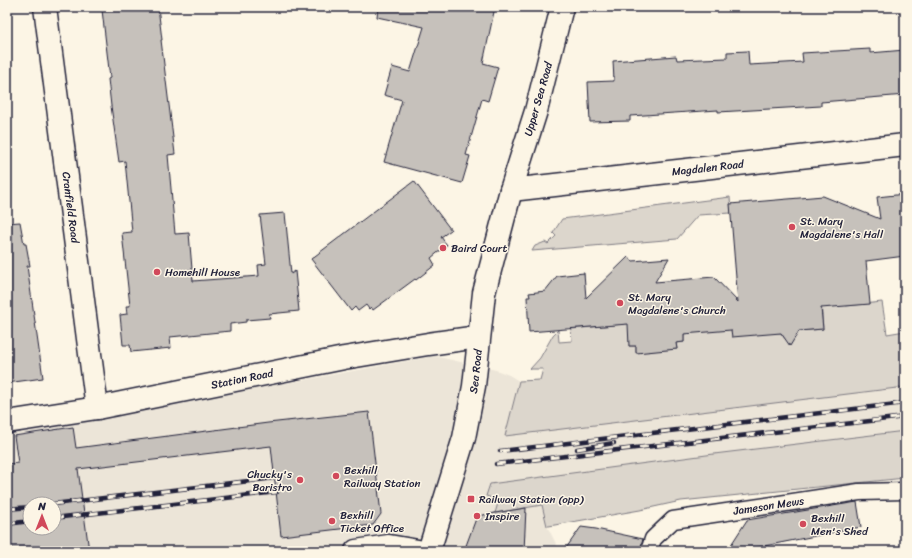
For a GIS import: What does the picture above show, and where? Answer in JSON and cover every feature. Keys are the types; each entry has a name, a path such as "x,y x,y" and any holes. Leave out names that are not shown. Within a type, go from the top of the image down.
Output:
{"main road":[{"name":"Cranfield Road","path":"45,7 97,408"},
{"name":"Upper Sea Road","path":"511,190 536,111 562,7"},
{"name":"Magdalen Road","path":"511,190 905,145"},
{"name":"Sea Road","path":"429,551 464,438 474,386 478,337 484,293 511,190"},
{"name":"Station Road","path":"7,422 97,408 344,358 478,337"},
{"path":"356,551 389,546 418,551"}],"lane":[{"name":"Jameson Mews","path":"649,551 653,540 673,520 859,492 905,490"}],"shaded area":[{"path":"730,197 731,213 698,215 677,239 532,251 535,246 545,242 548,244 556,236 553,233 562,219"},
{"path":"821,300 845,303 846,306 882,302 887,334 905,331 905,387 505,436 519,381 540,380 543,369 530,369 540,358 553,335 558,330 559,342 572,341 571,329 634,323 629,346 636,346 636,352 677,349 676,343 684,342 684,334 712,328 781,333 785,339 795,338 799,331 823,329"},
{"path":"905,331 905,478 681,501 640,510 547,526 557,546 557,551 7,551 7,429 298,381 434,356 496,370 519,381 888,350"},
{"path":"905,431 905,478 681,501 640,510 549,526 547,526 542,505 495,513 499,500 486,496 490,484 714,454"}],"building":[{"path":"114,7 158,7 175,154 168,155 175,234 189,233 193,281 259,276 258,265 266,264 260,215 285,213 291,274 295,271 299,311 269,314 270,318 246,320 246,322 230,324 230,331 170,337 171,348 131,352 130,345 123,345 120,315 127,314 126,306 130,306 122,233 132,232 125,161 119,162 111,106 108,79 110,78 102,10 115,9"},
{"path":"378,7 495,7 483,63 498,67 488,101 482,99 466,155 470,156 462,183 384,162 402,100 384,95 392,67 410,72 424,27 377,17"},
{"path":"870,49 870,53 905,50 905,95 821,102 821,106 718,112 718,110 630,116 630,121 590,122 588,82 614,81 613,61 676,56 677,60 727,58 727,52 748,51 749,65 803,62 802,53"},
{"path":"414,181 451,230 441,237 447,245 431,258 435,265 373,310 371,307 369,309 366,305 358,311 355,307 351,311 311,259"},
{"path":"905,194 905,256 866,261 870,304 821,308 823,329 799,331 790,346 781,333 732,337 731,330 684,334 684,342 676,343 677,349 636,353 636,346 629,346 628,324 529,332 527,297 530,297 529,293 545,291 557,276 584,273 586,298 628,257 633,261 669,258 655,282 714,277 738,302 730,204 823,196 880,219 877,197"},
{"path":"20,222 30,266 27,266 43,378 7,383 7,223"},
{"path":"369,412 381,514 373,525 281,536 271,446 78,469 89,551 7,551 7,464 18,463 14,436 73,427 76,448 268,423"},
{"name":"Bexhill Men's Shed","path":"857,502 861,527 739,551 727,551 747,520"},
{"path":"526,508 524,551 464,551 477,516"},
{"path":"581,527 643,539 640,551 564,551"}],"railway":[{"path":"500,451 905,403"},
{"path":"496,464 905,417"},
{"path":"577,449 614,443"},
{"path":"62,503 275,478"},
{"path":"62,517 277,492"},
{"path":"7,509 22,508"},
{"path":"7,524 22,522"}],"place":[{"name":"St. Mary Magdalene's Hall","path":"792,227"},
{"name":"Baird Court","path":"443,248"},
{"name":"Homehill House","path":"157,272"},
{"name":"St. Mary Magdalene's Church","path":"620,303"},
{"name":"Bexhill Railway Station","path":"336,476"},
{"name":"Chucky's Baristro","path":"300,480"},
{"name":"Railway Station (opp)","path":"471,499"},
{"name":"Inspire","path":"477,516"},
{"name":"Bexhill Ticket Office","path":"332,521"},
{"name":"Bexhill Men's Shed","path":"803,524"}]}
